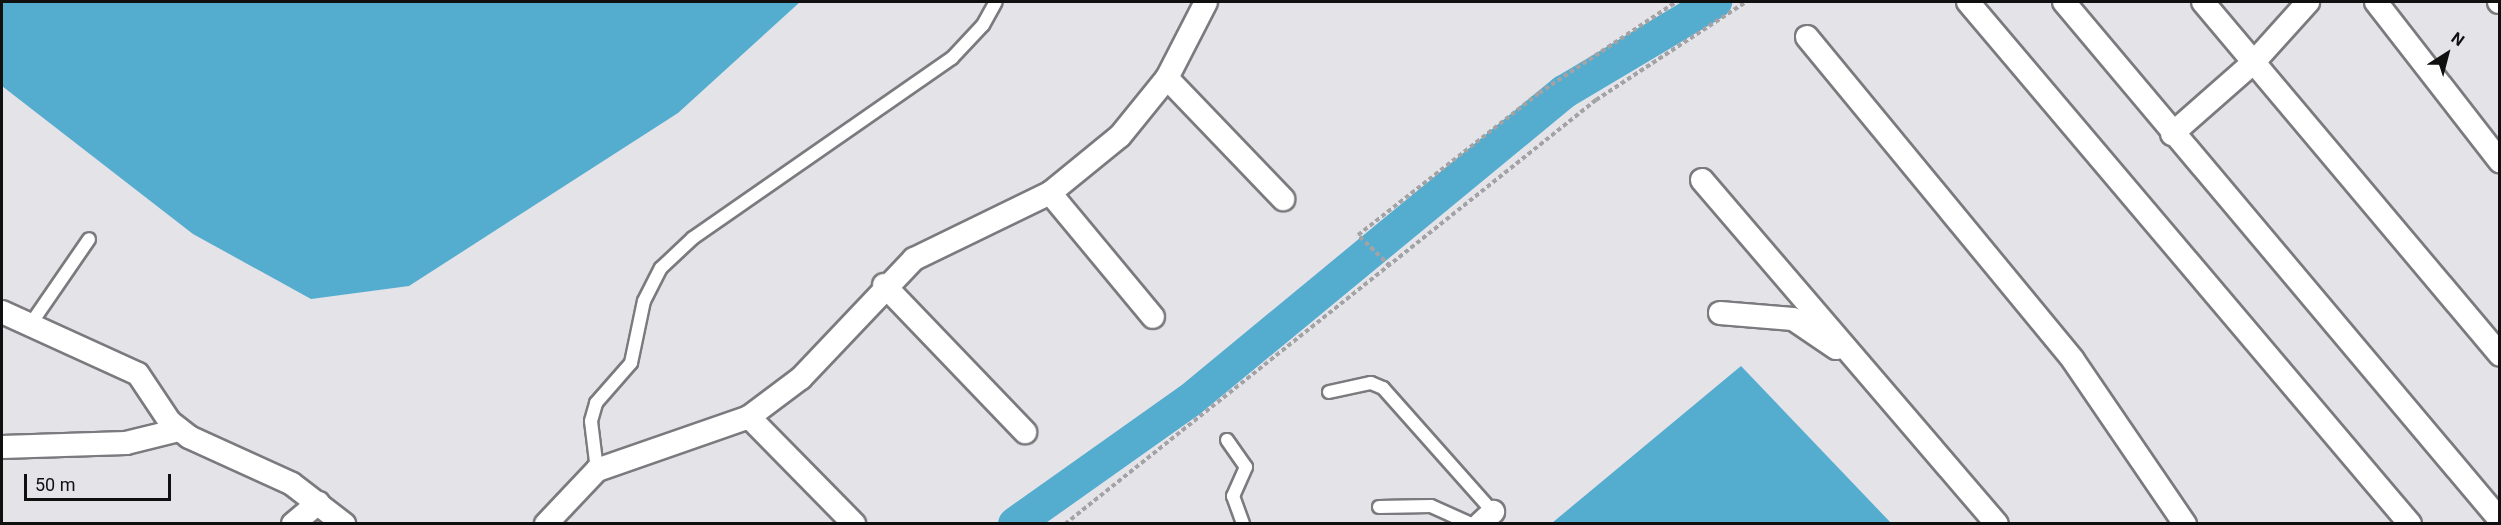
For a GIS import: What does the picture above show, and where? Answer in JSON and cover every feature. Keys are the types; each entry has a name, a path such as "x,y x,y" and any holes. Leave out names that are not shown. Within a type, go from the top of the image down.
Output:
{"street":[{"path":"546,524 597,470 749,417 801,378 884,285 914,259 1050,193 1120,136 1167,78 1206,2"},
{"path":"1968,2 2410,524"},
{"path":"2064,2 2172,134 2499,520"},
{"path":"2203,2 2499,355"},
{"path":"2172,134 2253,62 2308,2"},
{"path":"2376,2 2499,161"},
{"path":"1807,37 2073,360 2185,524"},
{"path":"1167,78 1283,199"},
{"path":"1702,180 1997,524"},
{"path":"1050,193 1153,317"},
{"path":"884,285 1025,432"},
{"path":"2,312 138,374 179,430 292,484 344,524"},
{"path":"1720,313 1793,319 1860,364"},
{"path":"749,417 854,524"},
{"path":"2,447 126,442 179,430"},
{"path":"293,524 318,504"}],"lane":[{"path":"597,470 591,421 596,404 631,363 644,301 661,268 693,238 952,58 996,2"},
{"path":"30,325 88,239"},
{"path":"1329,392 1363,384 1383,388 1487,518"},
{"path":"1227,440 1246,467 1233,496 1243,524"},
{"path":"1379,507 1431,506 1471,524"}],"path":[{"path":"1390,266 1358,235 1539,93 1676,2"},
{"path":"1065,524 1596,100 1746,2"}],"water":[{"path":"2,2 800,2 678,113 409,286 311,299 193,234 2,86"},
{"path":"1741,366 1891,523 1552,523"}],"waterway":[{"path":"1015,524 1189,401 1564,92 1715,2"}]}
